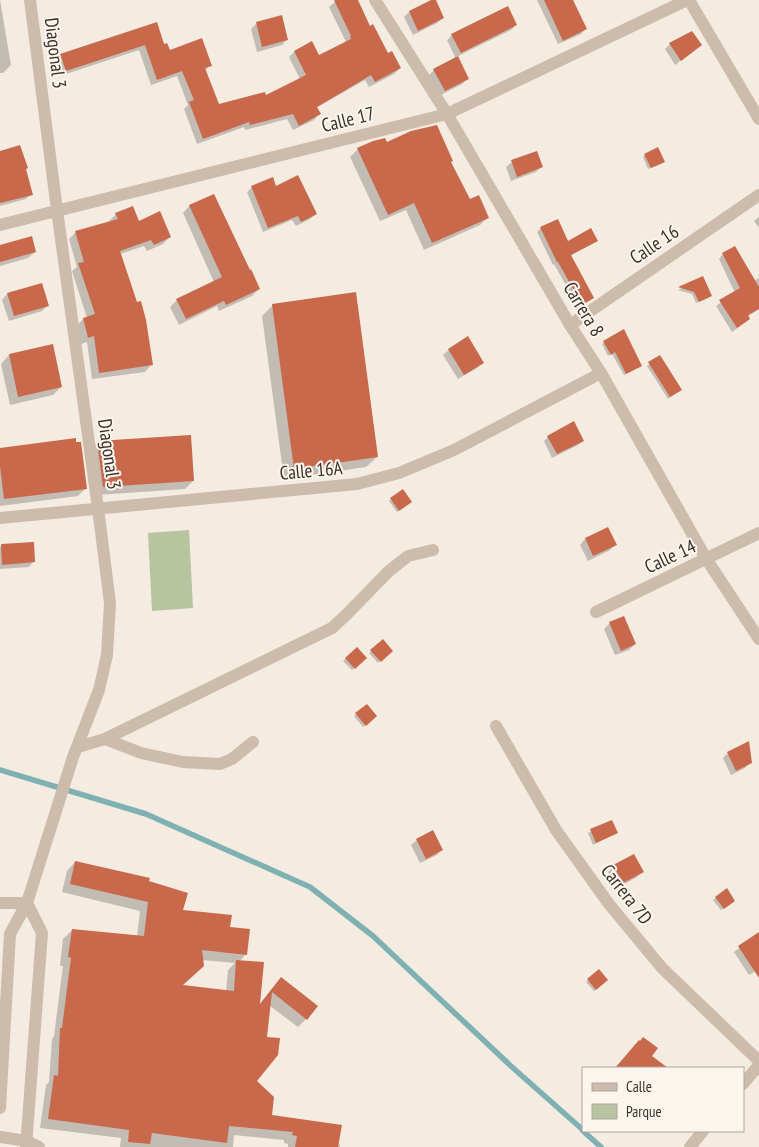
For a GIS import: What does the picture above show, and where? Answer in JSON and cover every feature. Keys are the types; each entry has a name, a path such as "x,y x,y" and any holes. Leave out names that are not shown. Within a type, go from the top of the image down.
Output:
{"street":[{"name":"Diagonal 3","path":"0,1108 10,934 27,903 75,752 99,690 107,656 110,603 30,0"},
{"name":"Carrera 8","path":"375,0 447,114 570,324 601,373 707,560 759,639"},
{"name":"Calle 17","path":"0,225 447,114 688,0"},
{"path":"688,0 759,119"},
{"name":"Calle 16","path":"570,324 759,195"},
{"name":"Calle 16A","path":"0,518 357,484 399,473 454,450 601,373"},
{"name":"Calle 14","path":"596,612 759,534"},
{"path":"75,752 332,628 389,571 408,556 433,550"},
{"name":"Carrera 7D","path":"496,726 556,830 609,904 662,968 759,1061"},
{"path":"105,739 141,753 183,762 220,764 232,759 254,742"},
{"path":"0,903 27,903 42,933 27,1144"},
{"path":"744,1083 759,1065"},
{"path":"690,1147 702,1132"},
{"path":"0,1137 39,1147"}],"green space":[{"path":"189,530 193,608 152,611 148,533"}],"building":[{"path":"334,0 358,0 370,26 373,24 388,53 392,51 401,68 375,82 371,75 317,107 321,114 299,126 293,114 250,125 249,122 203,139 189,102 194,100 182,71 157,80 145,45 66,71 60,54 157,22 164,44 167,43 170,50 202,38 212,66 205,68 219,104 265,92 266,95 306,75 294,51 312,41 319,55 351,39"},
{"path":"431,0 436,0 444,18 418,31 409,11"},
{"path":"544,0 573,0 587,29 563,41"},
{"path":"508,6 517,25 461,53 451,34"},
{"path":"282,15 288,40 262,47 256,22"},
{"path":"692,31 702,45 681,61 669,43"},
{"path":"458,56 469,79 445,91 433,69"},
{"path":"437,125 453,161 451,162 470,199 479,195 489,218 432,243 414,203 388,215 357,148 385,138 387,142 411,131"},
{"path":"20,145 28,168 26,169 33,195 0,203 0,151"},
{"path":"658,147 665,162 651,168 644,154"},
{"path":"537,151 543,167 517,177 511,160"},
{"path":"298,175 317,214 301,222 298,216 268,228 251,186 273,177 276,186"},
{"path":"214,194 260,289 226,305 224,301 186,319 176,299 222,277 189,205"},
{"path":"133,206 139,221 160,211 171,237 154,245 151,240 120,251 137,302 141,301 153,365 99,373 94,336 88,338 83,318 95,314 78,263 84,262 75,231 118,219 115,213"},
{"path":"558,219 568,241 591,228 598,241 571,255 594,298 582,305 557,262 540,227"},
{"path":"32,236 36,252 0,262 0,245"},
{"path":"735,246 759,287 759,309 748,315 750,319 737,328 719,300 740,288 722,253"},
{"path":"703,276 712,296 699,302 694,292 678,287"},
{"path":"42,283 49,306 14,316 7,293"},
{"path":"356,292 378,457 294,469 272,304"},
{"path":"624,329 642,366 626,374 615,352 611,355 603,341"},
{"path":"468,336 484,363 464,375 448,349"},
{"path":"53,344 62,387 18,397 9,354"},
{"path":"660,355 682,390 670,397 648,362"},
{"path":"574,421 584,441 557,454 547,436"},
{"path":"191,435 194,481 103,487 97,441"},
{"path":"76,438 76,442 81,442 87,489 4,499 0,448"},
{"path":"403,489 412,502 399,511 390,498"},
{"path":"608,527 617,545 593,556 585,538"},
{"path":"34,542 35,562 2,565 1,544"},
{"path":"624,616 636,644 621,651 609,622"},
{"path":"383,639 393,651 381,662 370,650"},
{"path":"357,647 367,658 355,669 345,658"},
{"path":"367,704 377,716 366,726 355,713"},
{"path":"749,741 752,763 736,771 727,752"},
{"path":"612,820 618,833 596,843 590,829"},
{"path":"433,830 443,850 426,859 416,839"},
{"path":"634,854 644,872 623,883 613,865"},
{"path":"75,861 150,878 149,881 188,893 183,910 232,915 230,927 250,929 247,955 202,950 204,966 183,985 234,991 236,960 264,962 260,1004 281,977 318,1006 307,1020 272,992 267,1037 280,1038 278,1055 257,1081 274,1097 272,1115 342,1125 338,1147 295,1147 297,1136 292,1135 293,1132 229,1126 227,1143 152,1133 150,1144 128,1142 129,1130 48,1119 54,1075 58,1076 60,1028 62,1028 71,958 68,957 72,929 144,936 148,902 70,884"},
{"path":"727,888 735,901 724,909 715,897"},
{"path":"759,932 759,978 738,946"},
{"path":"599,969 608,980 596,990 587,979"},
{"path":"643,1037 658,1048 652,1056 667,1067 616,1067"}],"waterway":[{"path":"0,770 146,814 310,887 373,936 512,1067 582,1129"},
{"path":"584,1132 601,1147"}]}
